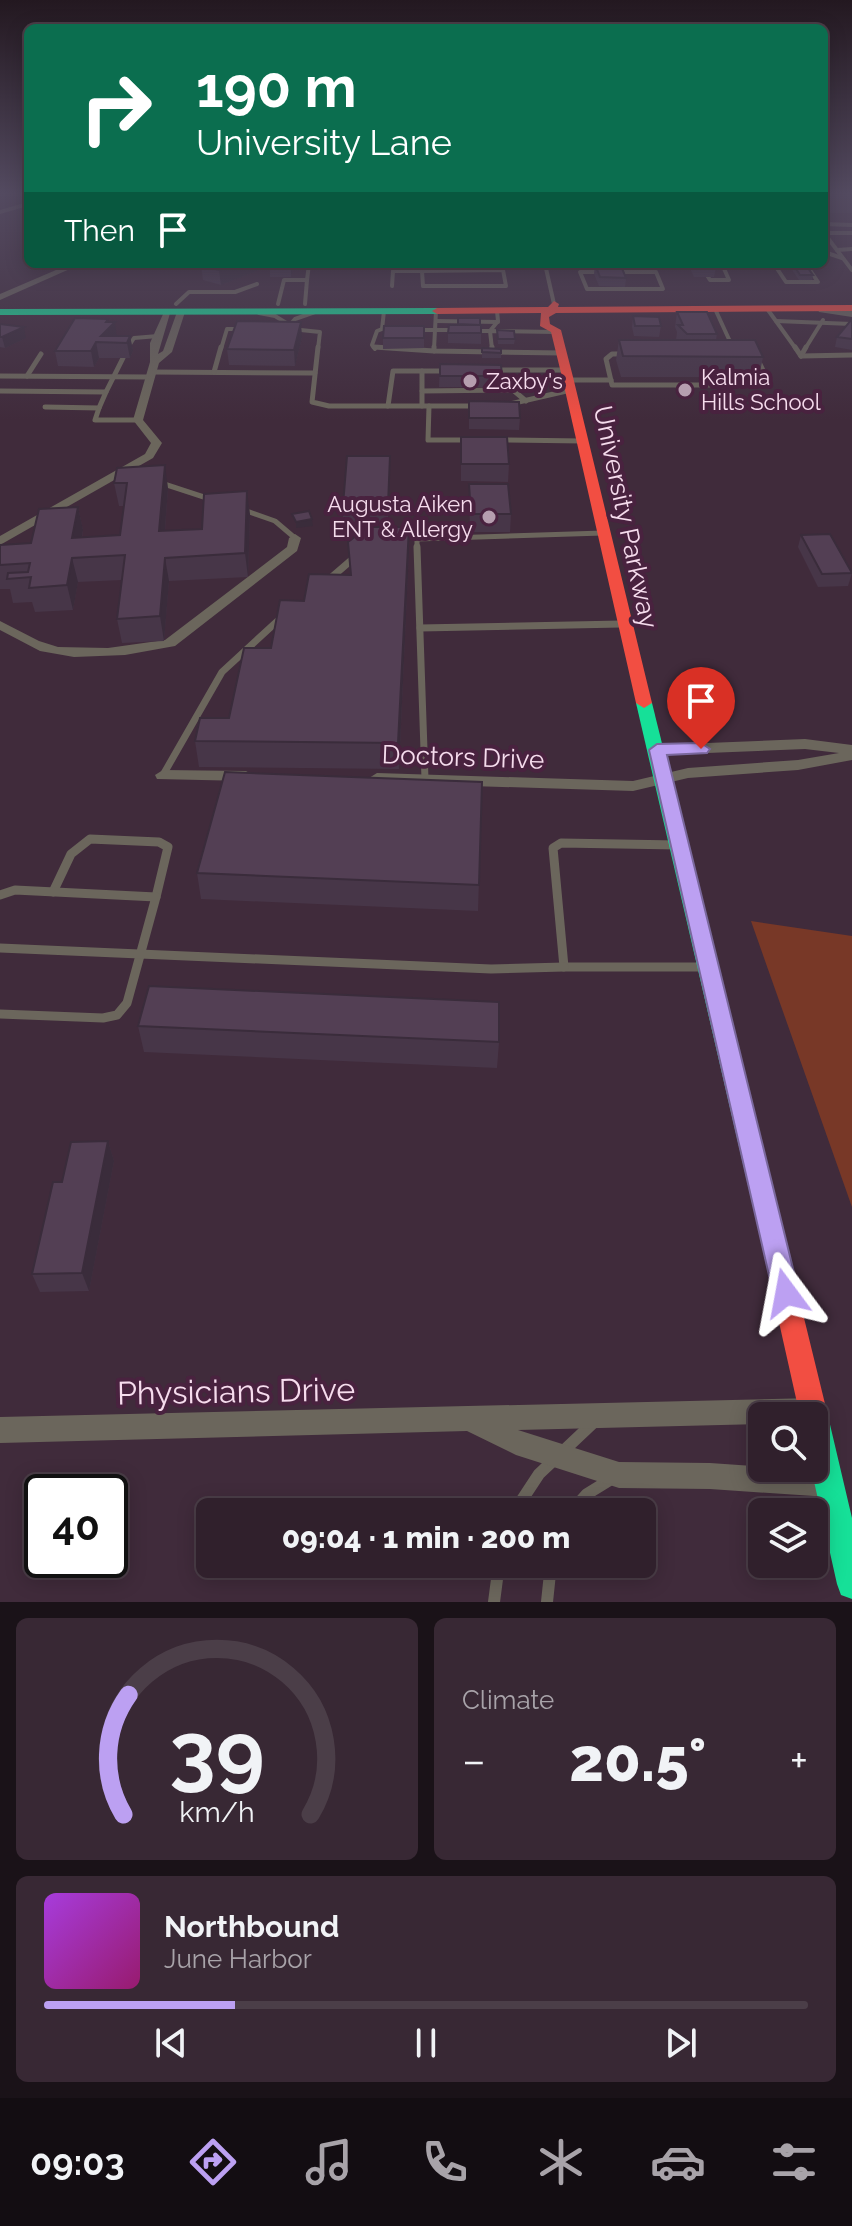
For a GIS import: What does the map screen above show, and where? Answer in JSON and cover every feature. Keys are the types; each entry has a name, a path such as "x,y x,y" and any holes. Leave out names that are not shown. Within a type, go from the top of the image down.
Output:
{"main road":[{"path":"0,304 247,312 310,308 553,307 852,300"},
{"path":"0,312 278,304 383,320 497,316 553,307 777,313 852,308"},
{"name":"University Parkway","path":"553,307 544,316 545,326 556,331 567,373 622,624 657,750 811,1402"},
{"name":"University Parkway","path":"828,1479 852,1584"}],"street":[{"path":"0,297 64,270"},
{"path":"0,541 126,474 149,456 157,443 138,420 158,336 175,309"},
{"path":"152,370 167,352 175,309"},
{"path":"777,313 852,314"},
{"path":"0,625 44,648 67,653 146,649 170,643 293,548 295,538"},
{"path":"657,750 805,744 852,752"},
{"name":"Doctors Drive","path":"364,778 633,786 662,775 707,768 823,761 852,752"},
{"path":"163,775 256,776"},
{"name":"Physicians Drive","path":"0,1430 748,1415"},
{"name":"Physicians Drive","path":"473,1420 516,1442 619,1475 710,1476 829,1484"}],"lane":[{"path":"287,327 310,308 308,270"},
{"path":"392,286 393,271 402,270"},
{"path":"422,270 423,286 506,286 503,270 497,270"},
{"path":"546,270 553,307"},
{"path":"704,270 710,280 729,280 725,270"},
{"path":"778,270 786,282 818,282 808,270"},
{"path":"778,270 793,271 778,270"},
{"path":"580,272 596,272 656,272 663,289 587,289 580,272"},
{"path":"278,304 284,280 307,280"},
{"path":"175,309 189,292 235,292 257,284"},
{"path":"716,311 735,353"},
{"path":"247,312 275,316 287,327"},
{"path":"777,313 852,324"},
{"path":"777,313 801,356"},
{"path":"436,316 441,371"},
{"path":"492,352 490,331 497,316"},
{"path":"395,330 383,320 372,345 376,350 524,352 567,373"},
{"path":"801,356 823,320"},
{"path":"272,329 287,327 320,332 312,402 329,406 485,406"},
{"path":"214,372 227,329 257,329"},
{"path":"408,330 556,331"},
{"path":"519,331 524,352"},
{"path":"126,351 134,338 158,336"},
{"path":"459,351 482,356"},
{"path":"501,356 524,352"},
{"path":"735,353 757,358 770,385 612,385 606,359 612,354 735,353"},
{"path":"27,376 41,354"},
{"path":"801,356 852,355"},
{"path":"123,358 95,420 138,420"},
{"path":"0,376 114,377 152,370 315,373"},
{"path":"482,370 567,373 611,380"},
{"path":"510,370 513,390"},
{"path":"388,406 393,371 455,371"},
{"path":"422,371 428,440 475,440"},
{"path":"498,405 526,401 567,373"},
{"path":"422,391 513,390 526,401"},
{"path":"0,391 106,392"},
{"path":"45,407 99,408"},
{"path":"491,440 583,441"},
{"path":"155,482 216,501"},
{"path":"231,506 275,521 295,538"},
{"path":"404,539 604,533"},
{"path":"417,539 425,779"},
{"path":"321,586 366,548"},
{"path":"163,775 222,672 287,613"},
{"path":"420,628 622,624"},
{"path":"0,1014 103,1018 117,1015 127,1003 168,847 159,842 90,839 73,848 53,892"},
{"path":"564,967 553,848 561,843 679,845"},
{"path":"0,895 15,890 156,897"},
{"path":"0,948 491,969 709,967"},
{"path":"521,1498 556,1455 600,1417"},
{"path":"583,1498 619,1475"},
{"path":"494,1602 497,1578"},
{"path":"547,1602 550,1578"}],"shaded area":[{"path":"751,921 852,936 852,1207"}],"building":[{"path":"597,270 623,270 626,278 600,277"},
{"path":"797,270 809,270 813,275 800,275"},
{"path":"677,312 707,312 717,334 687,334 678,325 683,325"},
{"path":"633,316 659,317 661,326 635,326"},
{"path":"75,318 108,319 106,322 115,322 101,336 130,336 127,343 96,342 91,351 55,351"},
{"path":"458,318 480,318 480,325 458,324"},
{"path":"852,319 852,339 837,337"},
{"path":"237,321 301,322 294,350 227,349"},
{"path":"0,324 24,327 0,337"},
{"path":"449,325 481,325 481,333 448,333"},
{"path":"384,326 424,326 424,338 383,338"},
{"path":"497,330 514,331 515,339 498,339"},
{"path":"619,340 755,340 763,357 623,356"},
{"path":"482,348 501,349 501,353 482,352"},
{"path":"440,364 501,365 502,376 440,376"},
{"path":"469,401 519,402 520,418 469,418"},
{"path":"461,437 507,437 509,464 461,464"},
{"path":"347,456 390,456 388,505 343,505"},
{"path":"165,465 159,531 202,529 204,494 247,491 245,553 165,558 160,616 117,619 125,555 72,558 67,585 29,588 31,577 7,579 8,573 28,572 30,563 0,565 0,545 31,543 39,509 78,507 72,538 120,535 127,483 114,483 117,468"},
{"path":"469,484 508,484 511,514 471,514"},
{"path":"309,511 312,519 296,522 292,514"},
{"path":"368,527 409,527 398,743 195,741 200,718 229,718 244,648 271,648 280,600 304,601 309,574 351,575 348,542"},
{"path":"830,534 852,573 822,574 801,535"},
{"path":"225,772 482,782 479,885 197,873"},
{"path":"149,986 499,1002 499,1042 138,1026"},
{"path":"108,1141 82,1273 32,1274 53,1182 62,1182 71,1142"}],"traffic: fast":[{"path":"0,312 437,311"},
{"path":"644,703 769,1224"},
{"path":"828,1478 852,1584"}],"traffic: jam":[{"path":"554,304 552,311 544,316 545,326 556,330 644,703"},
{"path":"437,311 852,308"},
{"path":"769,1224 811,1402"}],"place":[{"name":"Zaxby's","path":"470,381"},
{"name":"Kalmia Hills School","path":"685,390"},
{"name":"Augusta Aiken ENT & Allergy","path":"489,517"}],"route":[{"path":"701,749 657,750 786,1293"}]}
